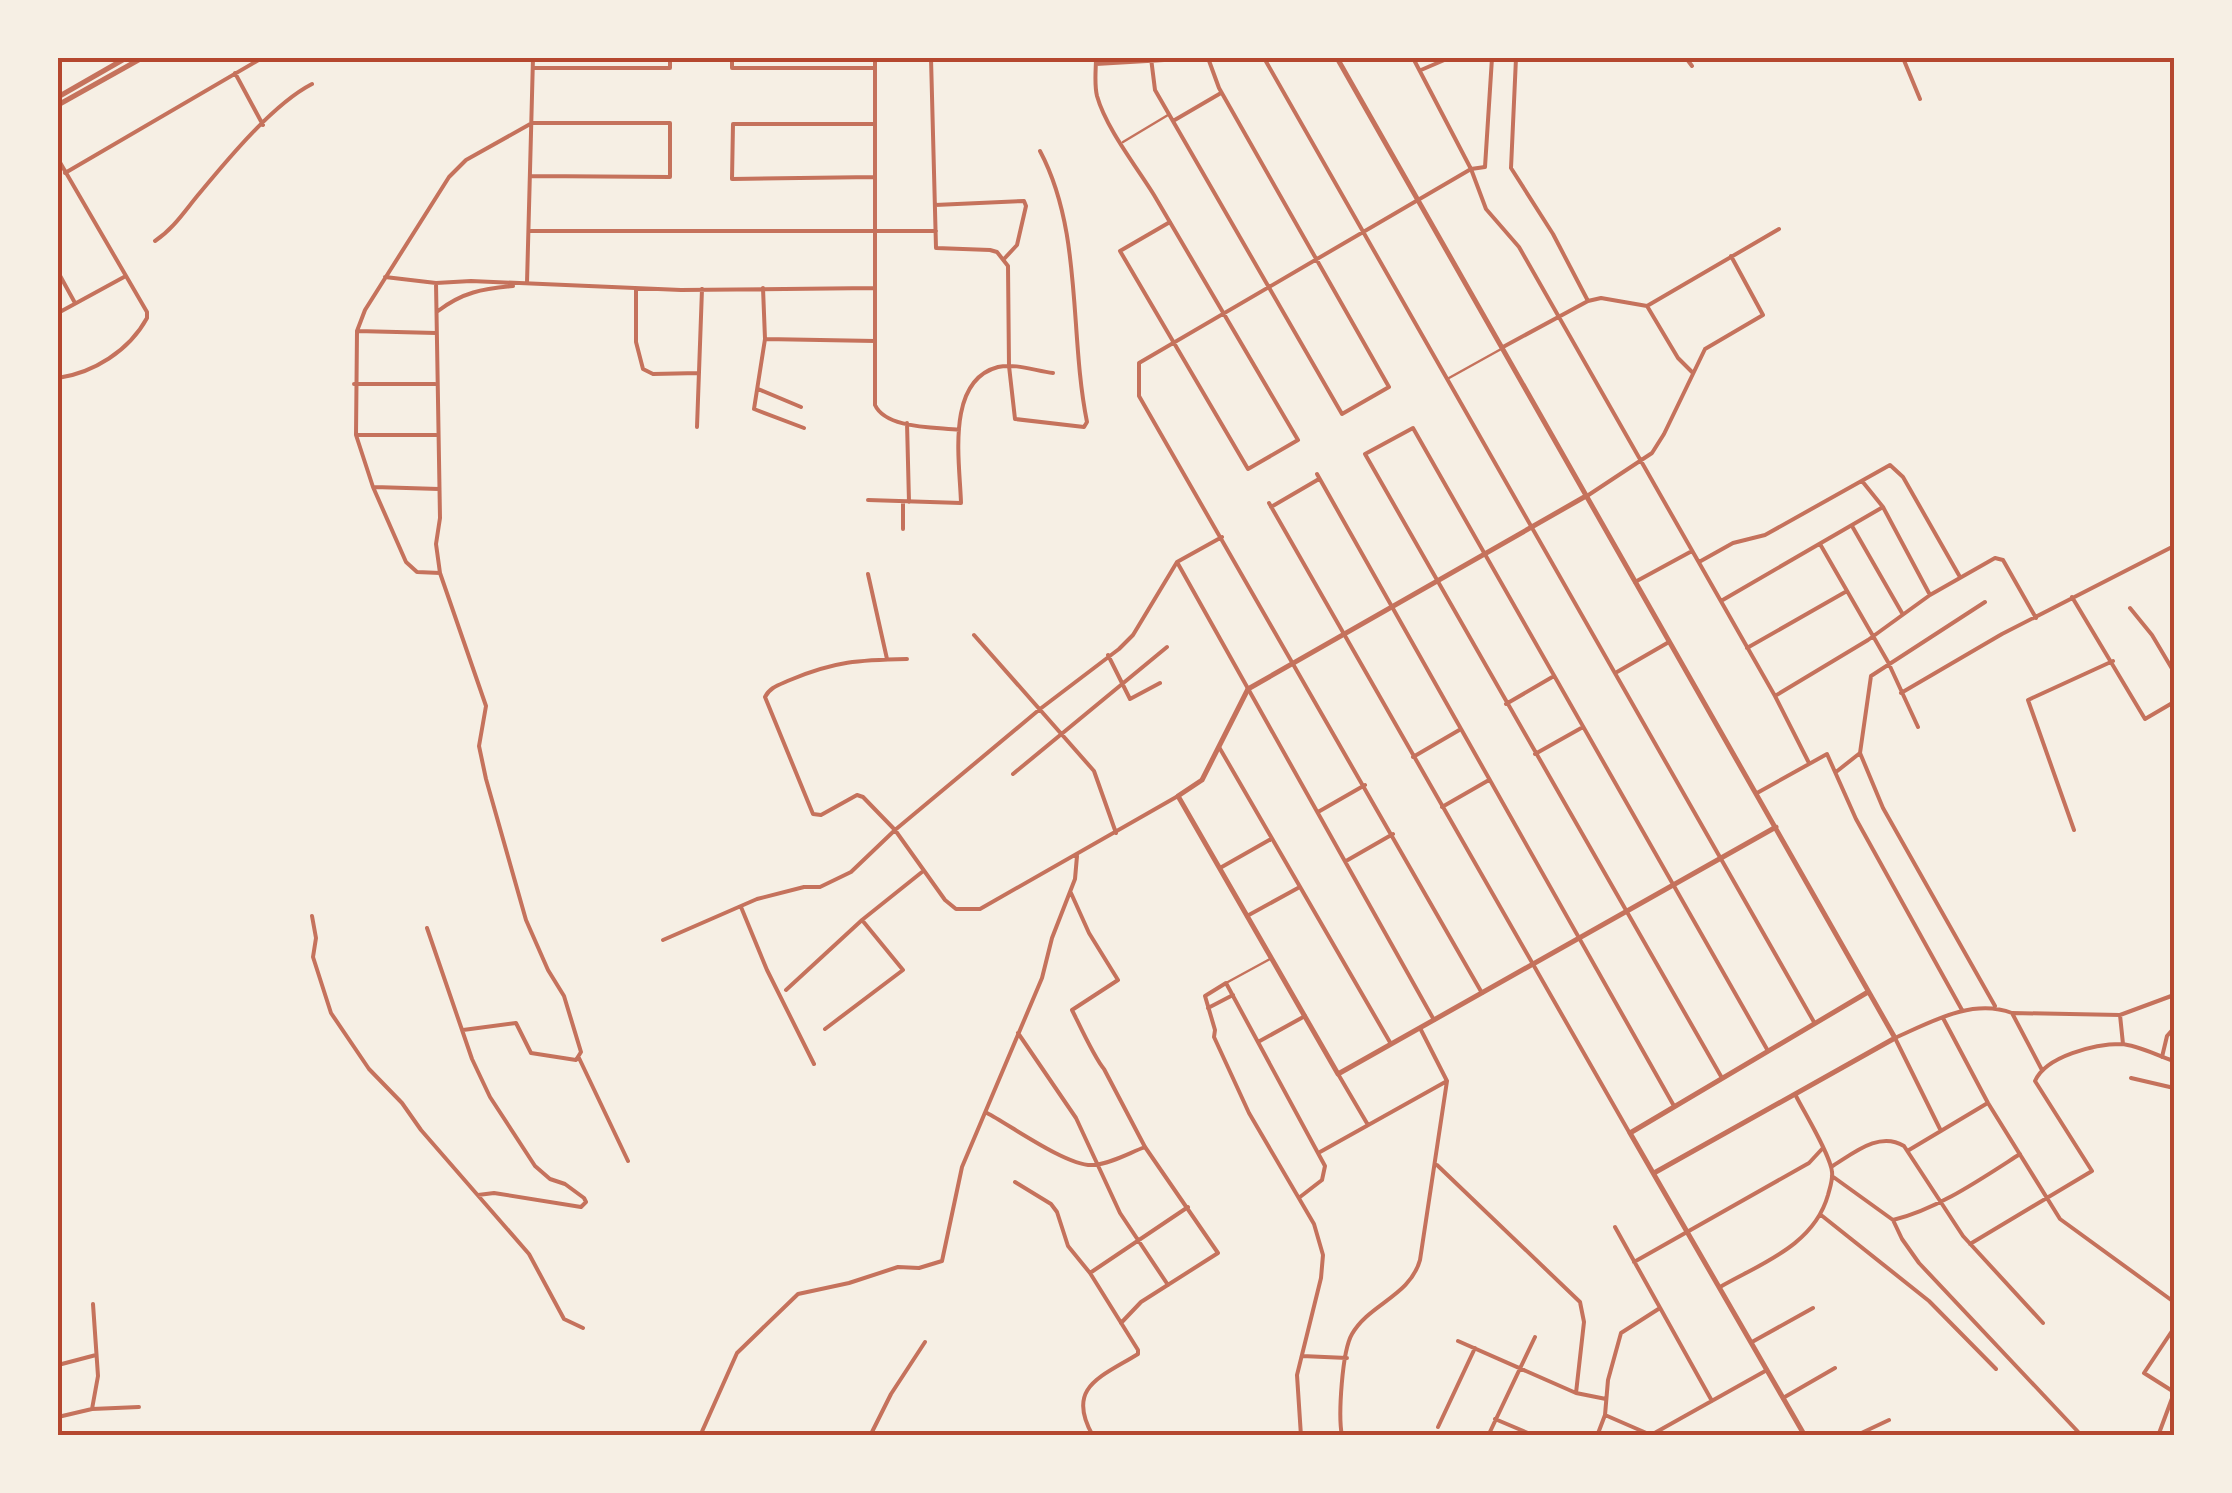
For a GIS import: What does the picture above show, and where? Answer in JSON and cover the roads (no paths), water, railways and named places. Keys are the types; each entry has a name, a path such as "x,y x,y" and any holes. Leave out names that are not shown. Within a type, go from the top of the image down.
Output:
{"street":[{"path":"58,96 126,58"},
{"path":"58,106 142,58"},
{"path":"65,173 262,58"},
{"path":"527,285 533,58"},
{"path":"533,68 670,68 670,58"},
{"path":"732,58 732,68 874,68"},
{"path":"874,58 875,404 883,416 960,430"},
{"path":"931,58 936,248 990,250 1008,266 1009,366 1015,419 1081,427 1086,425 1066,222 1052,175 1040,151"},
{"path":"1170,222 1120,251 1248,469 1298,440 1096,94 1096,61 1198,58"},
{"path":"1152,60 1154,90 1342,414 1390,387 1221,93 1208,58"},
{"path":"1264,58 1816,1024"},
{"path":"1340,58 1777,827 1895,1038 1941,1131"},
{"path":"1413,58 1471,169 1486,209 1518,248 1721,601 1809,763"},
{"path":"1420,70 1449,58"},
{"path":"1482,993 1222,536 1143,407 1139,363 1471,169 1485,167 1492,58"},
{"path":"1516,58 1511,168 1588,301"},
{"path":"1686,58 1692,66"},
{"path":"1903,58 1920,99"},
{"path":"235,73 263,125"},
{"path":"155,241 168,233 200,192 263,125 300,90 312,84"},
{"path":"1172,121 1221,93"},
{"path":"1122,142 1168,115"},
{"path":"440,573 416,572 406,562 373,487 356,435 357,332 385,277 456,168 532,124 670,123 670,177 532,176"},
{"path":"874,124 733,124 732,179 874,177"},
{"path":"58,160 147,312 144,324 104,363 86,373 58,378"},
{"path":"936,205 1024,201 1017,246 1004,259"},
{"path":"1447,379 1588,301 1601,298 1647,306 1779,229"},
{"path":"531,231 936,231"},
{"path":"906,658 845,660 770,688 766,697 813,814 821,815 860,796 895,830 956,909 974,911 1078,856 1202,780 1248,689 1642,462 1664,434 1705,349 1764,315 1731,256"},
{"path":"58,272 75,303"},
{"path":"58,313 124,277"},
{"path":"385,277 436,283 472,281 636,289 875,288"},
{"path":"436,283 436,544 440,573 486,706 478,746 526,920 573,1019 582,1052 579,1058"},
{"path":"438,312 454,298 478,289 527,285"},
{"path":"763,288 765,339 754,409 804,428"},
{"path":"636,289 636,342 643,369 653,374 700,373"},
{"path":"697,427 702,289"},
{"path":"1647,306 1678,358 1692,372"},
{"path":"357,332 436,333"},
{"path":"765,339 875,341"},
{"path":"868,500 961,504 960,430 963,401 969,388 994,368 1009,366 1053,373"},
{"path":"354,384 436,384"},
{"path":"758,390 801,407"},
{"path":"903,530 907,422"},
{"path":"1722,1078 1365,454 1413,428 1768,1052"},
{"path":"356,435 438,435"},
{"path":"1698,562 1733,543 1764,535 1890,465 1902,477 1960,577"},
{"path":"1674,1106 1318,477 1270,505 1805,1436"},
{"path":"1862,480 1883,507 1930,595"},
{"path":"373,487 439,489"},
{"path":"1721,601 1883,507"},
{"path":"1852,526 1902,613"},
{"path":"663,940 757,899 839,881 1040,709 1133,636 1177,562 1222,536"},
{"path":"1820,544 1888,662 1918,727"},
{"path":"1901,693 1973,650 2174,546"},
{"path":"1635,582 1692,551"},
{"path":"1774,696 1930,595 1996,558 2001,558 2036,618"},
{"path":"1177,562 1434,1020"},
{"path":"868,574 888,659"},
{"path":"1747,648 1847,592"},
{"path":"2072,597 2145,719 2174,702"},
{"path":"1985,602 1888,662 1870,679 1860,753 1883,808 1996,1006"},
{"path":"2130,608 2174,672"},
{"path":"974,635 1094,771 1116,833"},
{"path":"1615,673 1669,642"},
{"path":"1013,774 1167,647"},
{"path":"1108,656 1131,700 1160,683"},
{"path":"2074,830 2028,700 2112,661"},
{"path":"1506,704 1554,676"},
{"path":"1535,754 1583,727"},
{"path":"1413,757 1461,730"},
{"path":"1219,748 1391,1044"},
{"path":"1834,774 1860,753"},
{"path":"1757,793 1827,754 1928,953 1962,1010"},
{"path":"1442,807 1490,780"},
{"path":"1318,812 1365,784"},
{"path":"1178,796 1368,1125"},
{"path":"1338,1074 1777,827"},
{"path":"1346,861 1393,834"},
{"path":"1220,868 1271,839"},
{"path":"700,1436 737,1354 798,1294 860,1280 898,1266 918,1268 941,1263 962,1167 1042,978 1078,856"},
{"path":"786,990 862,920 923,871"},
{"path":"1248,916 1298,888"},
{"path":"1070,891 1089,934 1118,980 1072,1010 1093,1047 1096,1061 1146,1147 1218,1253 1142,1302 1121,1323"},
{"path":"742,908 767,970 814,1064"},
{"path":"312,916 314,957 331,1013 369,1070 402,1103 530,1254 564,1318 583,1328"},
{"path":"825,1029 903,970 862,920"},
{"path":"427,928 490,1096 535,1166 550,1179 566,1184 586,1202 580,1208 494,1194 478,1195"},
{"path":"1272,958 1205,995 1214,1037 1250,1113 1314,1224 1322,1256 1321,1278 1297,1375 1301,1436"},
{"path":"1226,983 1320,1152 1324,1176 1300,1196"},
{"path":"1630,1133 1868,992"},
{"path":"1208,1008 1232,995"},
{"path":"1654,1173 1895,1038 1962,1010 1996,1006 2012,1013 2120,1015 2174,995"},
{"path":"2012,1013 2042,1070"},
{"path":"2120,1015 2123,1044"},
{"path":"1258,1042 1305,1016"},
{"path":"1943,1018 1988,1104 2060,1220 2174,1302"},
{"path":"463,1030 516,1023 532,1053 579,1058"},
{"path":"1342,1436 1338,1416 1351,1335 1416,1276 1437,1164 1447,1082 1420,1028"},
{"path":"2162,1057 2166,1036 2174,1028"},
{"path":"1018,1033 1076,1118 1096,1166 1168,1285"},
{"path":"1970,1244 2092,1171 2036,1081 2042,1070 2084,1050 2123,1044 2174,1061"},
{"path":"579,1058 628,1161"},
{"path":"2130,1078 2174,1088"},
{"path":"1320,1152 1447,1082"},
{"path":"1720,1287 1789,1248 1811,1230 1821,1215 1832,1167 1794,1094"},
{"path":"1908,1150 1988,1104"},
{"path":"986,1112 1036,1143 1086,1165 1096,1166 1146,1147"},
{"path":"1832,1167 1882,1140 1895,1140 1908,1150 1970,1244 2044,1322"},
{"path":"1634,1262 1809,1164 1822,1149"},
{"path":"1892,1220 1967,1188 2020,1154"},
{"path":"1437,1164 1580,1302 1584,1322 1576,1393"},
{"path":"1832,1176 1892,1220 1920,1263 2082,1436"},
{"path":"1015,1182 1058,1212 1068,1246 1090,1273 1139,1352 1083,1394 1081,1400 1093,1436"},
{"path":"1090,1273 1188,1206"},
{"path":"1821,1215 1930,1301 1996,1369"},
{"path":"1616,1227 1712,1401"},
{"path":"92,1304 98,1376 92,1410"},
{"path":"1598,1436 1622,1334 1660,1308"},
{"path":"1752,1342 1812,1308"},
{"path":"2158,1436 2174,1392 2144,1372 2174,1328"},
{"path":"1488,1436 1535,1337"},
{"path":"1458,1341 1576,1393 1606,1399"},
{"path":"870,1435 925,1342"},
{"path":"1438,1427 1476,1348"},
{"path":"58,1365 96,1355"},
{"path":"1301,1356 1347,1358"},
{"path":"1783,1398 1835,1368"},
{"path":"1605,1415 1650,1435 1768,1370"},
{"path":"58,1417 139,1406"},
{"path":"1495,1419 1534,1436"},
{"path":"1855,1436 1890,1420"}]}
